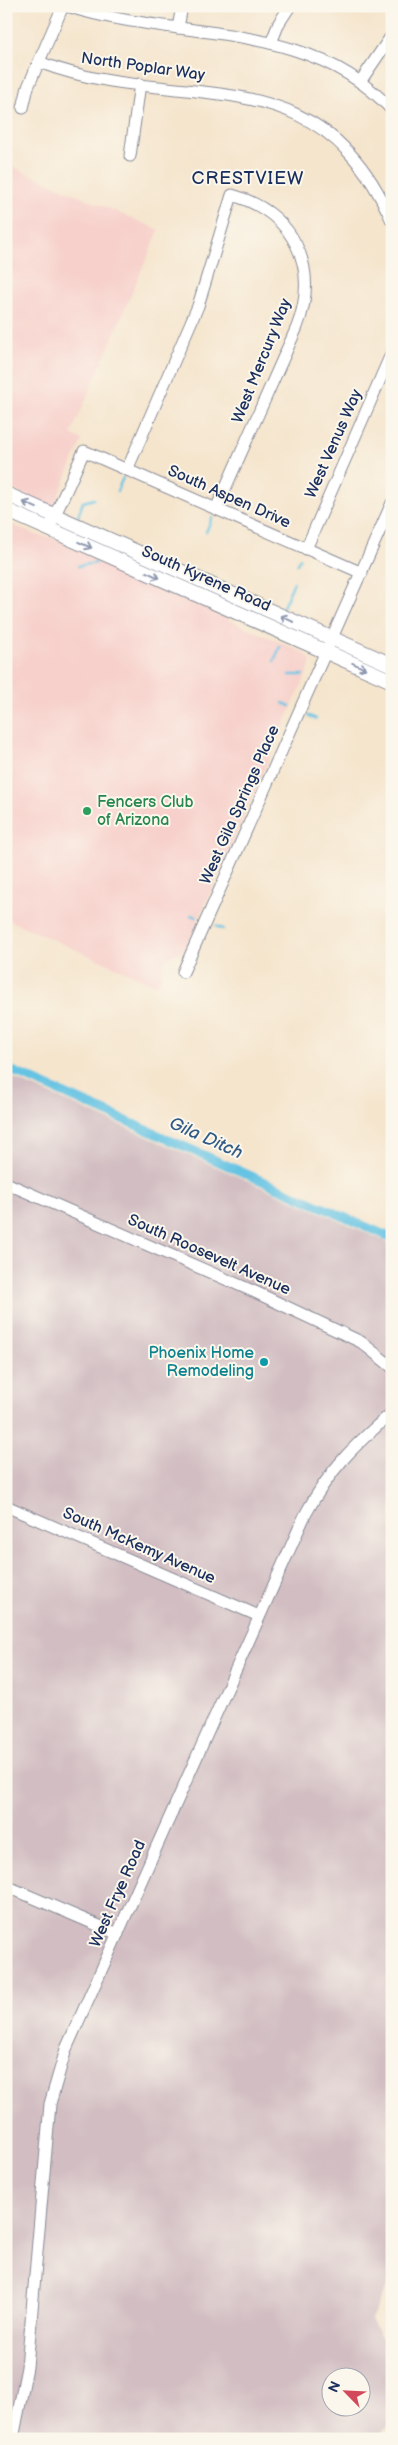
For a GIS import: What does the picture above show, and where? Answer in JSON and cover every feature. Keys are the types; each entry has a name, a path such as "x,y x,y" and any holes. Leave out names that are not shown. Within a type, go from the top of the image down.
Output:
{"main road":[{"name":"South Kyrene Road","path":"6,494 52,522 326,652 392,681"},
{"name":"South Kyrene Road","path":"6,510 52,522 332,638 392,665"}],"street":[{"path":"23,108 28,87 63,6"},
{"path":"67,6 119,20 271,43 312,54 360,82 392,110"},
{"path":"178,28 182,6"},
{"path":"271,43 279,24 290,6"},
{"path":"360,82 392,35"},
{"name":"North Poplar Way","path":"39,62 71,74 246,98 287,110 332,137 364,170 383,200 392,221"},
{"path":"130,156 140,84"},
{"name":"West Mercury Way","path":"127,470 198,306 232,195 264,207 289,234 302,259 306,290 304,304 297,327 216,509"},
{"name":"West Venus Way","path":"306,548 392,352"},
{"name":"South Aspen Drive","path":"52,522 84,451 362,572"},
{"name":"West Gila Springs Place","path":"183,972 392,503"},
{"name":"South Roosevelt Avenue","path":"6,1184 255,1292 361,1342 392,1366"},
{"name":"West Frye Road","path":"13,2439 27,2366 50,2104 66,2049 305,1515 334,1467 358,1442 392,1413"},
{"name":"South McKemy Avenue","path":"6,1506 259,1616"},
{"path":"6,1886 118,1934"}],"shaded area":[{"path":"6,164 159,230 71,434 82,440 56,501 50,506 6,487"},
{"path":"6,522 36,535 53,538 85,552 119,571 302,652 310,659 310,666 188,943 184,950 167,958 162,965 161,980 156,985 6,919"},
{"path":"6,1075 392,1244 392,2276 371,2320 392,2354 392,2422 376,2439 6,2439"}],"waterway":[{"path":"117,491 123,478"},
{"path":"78,516 83,502 94,499"},
{"path":"206,532 212,518"},
{"path":"297,564 300,558"},
{"path":"78,566 96,563"},
{"path":"283,607 294,582"},
{"path":"274,661 280,647"},
{"path":"290,675 303,675"},
{"path":"283,703 290,706"},
{"path":"309,716 316,719"},
{"path":"253,773 259,776"},
{"path":"191,915 196,917"},
{"path":"216,926 223,929"},
{"name":"Gila Ditch","path":"6,1068 392,1238"}],"place":[{"name":"Fencers Club of Arizona","path":"87,811"},
{"name":"Phoenix Home Remodeling","path":"264,1362"}],"district":[{"name":"CRESTVIEW","path":"248,178"}]}
